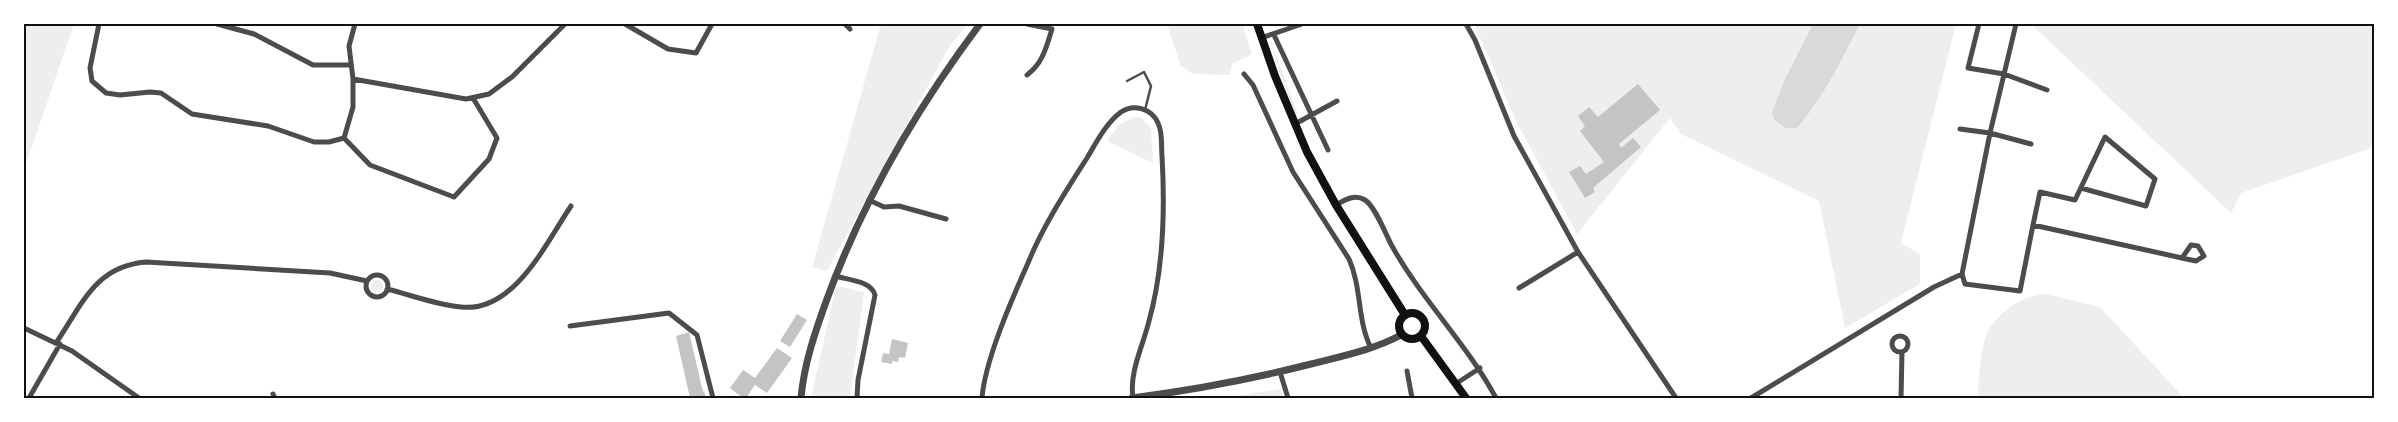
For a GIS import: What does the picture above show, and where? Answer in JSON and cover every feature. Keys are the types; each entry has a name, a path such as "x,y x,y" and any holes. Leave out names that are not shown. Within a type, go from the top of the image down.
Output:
{"main road":[{"path":"1257,24 1307,152 1336,205 1405,314"},
{"path":"1414,313 1422,318 1426,326 1421,336 1412,340 1401,335 1399,321 1405,314 1414,313"},
{"path":"1421,336 1457,383 1466,398"}],"street":[{"path":"99,24 90,68 92,81 106,93 120,96 150,92 161,93 192,114 268,126 314,142 329,142 344,138"},
{"path":"217,24 254,34 313,65 352,65"},
{"path":"344,138 353,107 353,79 349,46 355,24"},
{"path":"353,79 466,99 489,94 512,77 565,24"},
{"path":"625,24 668,49 696,52 712,24"},
{"path":"845,24 850,29"},
{"path":"801,398 810,345 835,276 869,200 923,107 980,24"},
{"path":"1027,75 1036,68 1043,58 1052,29 1028,24"},
{"path":"1261,38 1302,24"},
{"path":"1466,24 1475,40 1514,136 1578,252 1676,398"},
{"path":"1978,24 1968,68 2004,74 2047,90"},
{"path":"2016,24 1990,132 1962,274 1966,284 2020,291 2040,192 2075,200 2105,137 2155,179 2146,206 2081,188"},
{"path":"1274,35 1310,116 1328,150"},
{"path":"1244,74 1253,84 1293,172 1353,266 1361,298 1364,334 1371,348"},
{"path":"344,138 370,165 454,197 489,158 497,138 473,98"},
{"path":"1295,124 1338,101"},
{"path":"982,398 996,344 1028,261 1058,203 1098,139 1115,118 1130,108 1145,110 1154,116 1161,132 1164,190 1160,252 1150,321 1133,380 1132,398 1189,394 1371,348 1401,335"},
{"path":"1960,129 1990,132 2030,144"},
{"path":"1336,205 1358,196 1367,201 1394,250 1480,368 1496,398"},
{"path":"869,200 884,207 899,206 946,218"},
{"path":"387,289 462,308 490,305 509,292 525,274 571,206"},
{"path":"2034,225 2182,258"},
{"path":"1519,288 1578,252"},
{"path":"29,398 58,344 94,286 107,273 128,264 146,262 330,273 367,281"},
{"path":"1751,398 1934,287 1962,274"},
{"path":"379,275 387,282 387,289 380,296 373,296 366,288 367,281 372,276 379,275"},
{"path":"835,276 867,284 874,290 876,295 858,380 857,398"},
{"path":"570,326 669,313 697,335 713,398"},
{"path":"24,328 58,344 140,398"},
{"path":"1901,398 1902,352"},
{"path":"1457,383 1480,368"},
{"path":"1407,371 1412,398"},
{"path":"1280,372 1288,398"}],"lane":[{"path":"1126,81 1144,72 1151,86 1145,110"}],"shaded area":[{"path":"24,24 74,24 24,170"},
{"path":"881,24 968,24 949,47 827,271 812,267"},
{"path":"1167,24 1242,24 1252,54 1232,64 1230,75 1193,74 1181,66"},
{"path":"1474,24 1956,24 1901,243 1920,254 1920,284 1845,328 1819,201 1681,134 1670,118 1577,234 1517,123"},
{"path":"1813,24 1860,24 1832,78 1815,104 1797,128 1786,128 1774,120 1772,112 1784,81"},
{"path":"2031,24 2374,24 2374,147 2241,193 2231,213"},
{"path":"1270,40 1298,114 1295,113 1279,72"},
{"path":"1134,117 1141,117 1151,128 1153,163 1107,141 1119,125"},
{"path":"377,280 383,286 377,292 371,286"},
{"path":"836,286 864,292 850,398 811,398"},
{"path":"2046,294 2100,307 2184,398 1978,398 1982,350 1991,326 2015,304 2030,297"},
{"path":"1280,389 1284,398 1227,398"}],"building":[{"path":"1638,84 1660,110 1619,144 1621,148 1633,138 1641,147 1593,188 1595,192 1585,198 1569,172 1580,166 1586,174 1604,162 1580,131 1585,126 1578,116 1589,107 1598,117"},
{"path":"797,314 807,320 790,347 780,341"},
{"path":"689,332 706,398 690,398 676,336"},
{"path":"892,339 908,343 905,358 899,357 898,362 892,361 892,364 881,362 883,353 889,354"},
{"path":"777,348 792,358 767,393 755,385 748,395 749,398 743,398 730,388 743,370 755,378"}]}
